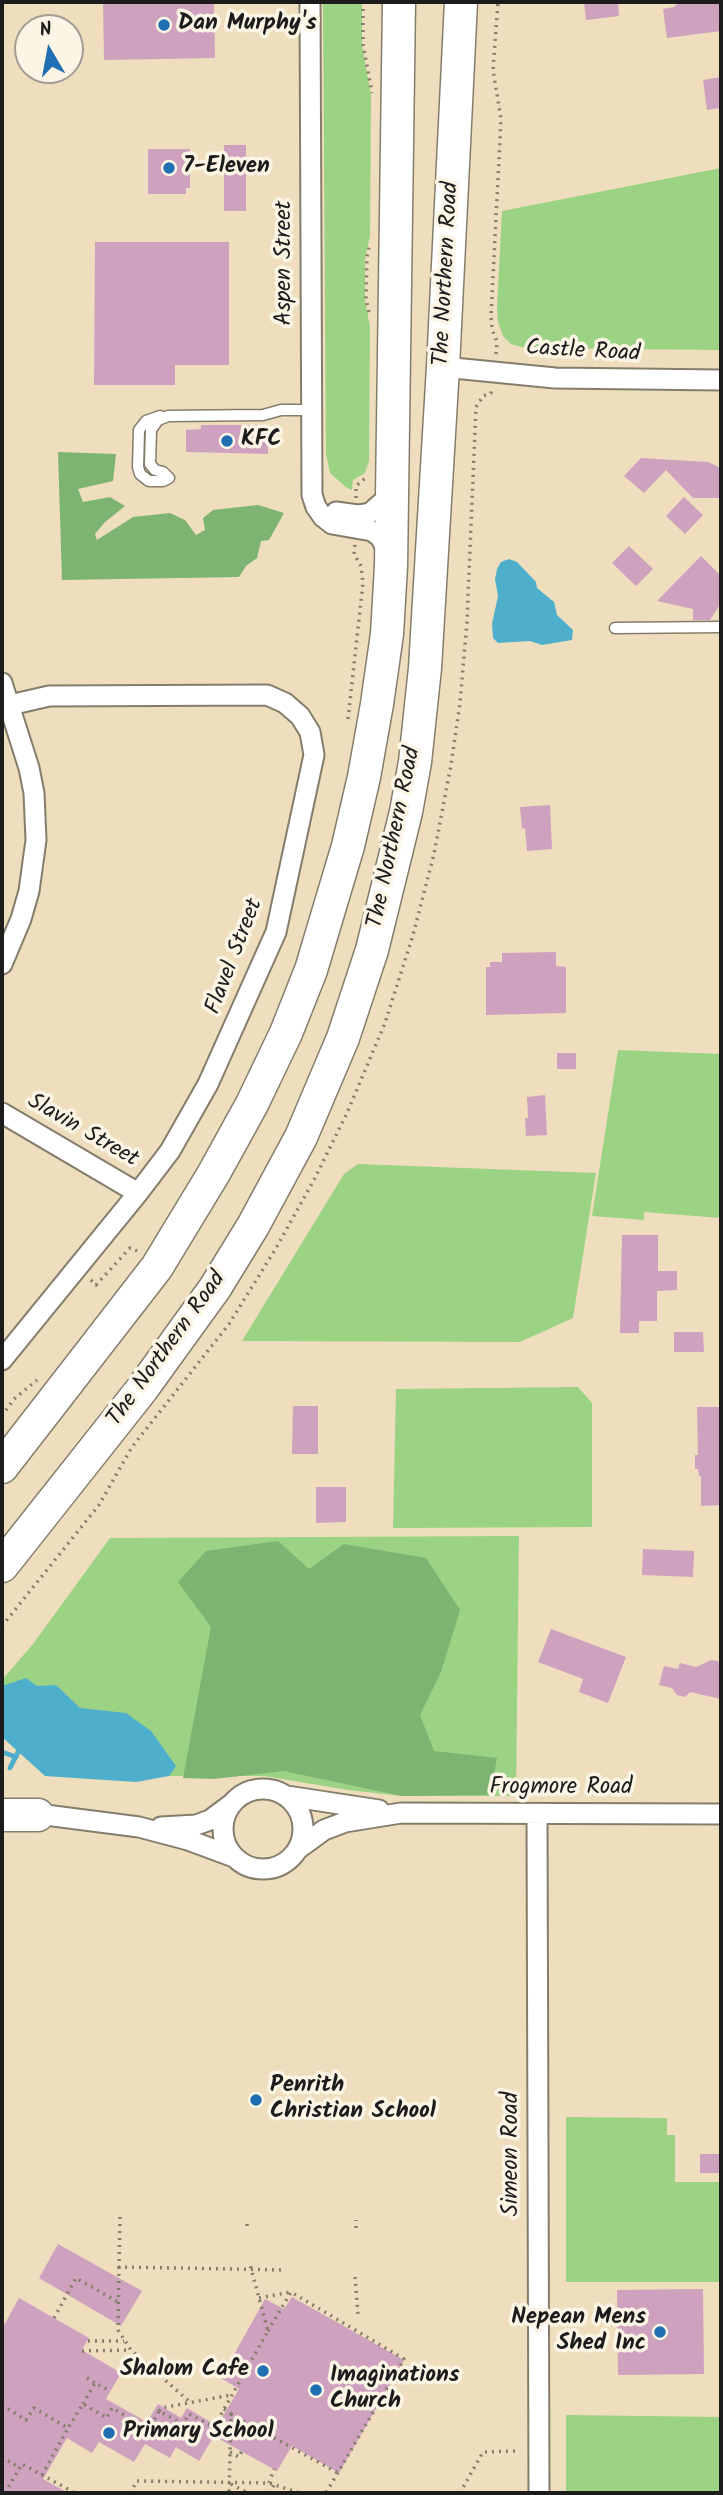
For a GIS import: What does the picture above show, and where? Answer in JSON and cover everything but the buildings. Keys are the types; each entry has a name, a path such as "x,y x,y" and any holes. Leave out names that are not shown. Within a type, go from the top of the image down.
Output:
{"highway":[{"name":"The Northern Road","path":"2,1467 157,1267 214,1173 286,1033 311,970 332,903 364,777 387,634 393,481 399,2"},
{"name":"The Northern Road","path":"2,1566 142,1389 215,1288 253,1226 301,1137 343,1038 372,950 391,879 415,762 425,668 461,2"},
{"path":"2,1815 38,1815"}],"street":[{"name":"Aspen Street","path":"310,2 312,482 316,508 323,517 332,524 360,527 380,537 389,552 391,566"},
{"name":"Castle Road","path":"443,367 555,378 721,380"},
{"path":"312,482 331,510 358,515 370,513 379,507 387,498 393,481"},
{"path":"2,683 25,751 35,811 33,864 12,916 2,964"},
{"name":"Flavel Street","path":"2,1360 170,1151 221,1058 270,948 283,910 313,764 312,740 306,725 294,709 276,698 255,693 49,696 10,705"},
{"name":"Slavin Street","path":"2,1113 138,1193"},
{"path":"2,1805 38,1815 139,1827 188,1840 234,1857 249,1867 267,1869 285,1863 298,1849 302,1840 303,1821 294,1803 286,1796 268,1789 258,1789 248,1792 210,1820 196,1825 139,1827"},
{"name":"Frogmore Road","path":"286,1796 401,1813 721,1814"},
{"path":"232,1804 226,1812 223,1832 224,1841 234,1857"},
{"name":"Frogmore Road","path":"298,1849 324,1830 345,1822 401,1813"},
{"name":"Simeon Road","path":"537,1814 539,2493"}],"lane":[{"path":"169,478 152,467 149,459 153,424 168,416 263,415 281,410 311,410"},
{"path":"615,628 721,627"}],"path":[{"path":"497,349 491,317 501,140 501,119 493,70 498,2"},
{"path":"103,1236 106,1258 114,1265"},
{"path":"90,1280 96,1285 130,1248 137,1251"},
{"path":"120,2217 118,2330 131,2350 191,2403"},
{"path":"247,2220 247,2226"},
{"path":"356,2220 356,2228"},
{"path":"119,2267 251,2267 286,2270"},
{"path":"251,2267 268,2331"},
{"path":"355,2277 358,2315"},
{"path":"54,2318 76,2278 118,2302"},
{"path":"259,2298 291,2292 404,2359 326,2493"},
{"path":"159,2411 183,2424 189,2414 214,2427 291,2292"},
{"path":"348,2333 351,2328"},
{"path":"88,2341 125,2341"},
{"path":"82,2351 131,2350"},
{"path":"87,2378 109,2390"},
{"path":"42,2475 95,2383"},
{"path":"83,2404 107,2418 112,2408 149,2430 161,2408 232,2395"},
{"path":"2,2405 26,2420 34,2408 68,2428"},
{"path":"224,2409 338,2473"},
{"path":"229,2493 230,2414"},
{"path":"230,2452 239,2457 242,2451"},
{"path":"460,2493 484,2452 515,2451"},
{"path":"2,2457 20,2468"},
{"path":"5,2493 22,2464 75,2493"},
{"path":"269,2493 274,2469"},
{"path":"130,2493 137,2481 272,2484 300,2493"},
{"path":"230,2482 248,2493"}],"green space":[{"path":"323,2 362,2 362,45 371,95 370,236 365,259 365,300 370,327 369,461 365,473 353,480 352,490 330,473 326,454"},
{"path":"721,168 721,350 525,348 511,344 503,336 497,307 502,211"},
{"path":"58,452 116,454 113,481 78,489 83,502 110,497 125,506 104,523 95,534 97,540 133,517 170,513 185,520 196,535 205,530 203,518 213,510 258,505 284,513 269,540 261,541 257,558 246,566 239,577 62,580"},
{"path":"618,1050 721,1054 721,1218 644,1212 644,1220 592,1216"},
{"path":"358,1164 596,1173 573,1318 520,1342 242,1341 344,1174"},
{"path":"578,1387 592,1403 592,1527 393,1528 396,1389"},
{"path":"519,1536 516,1796 402,1796 264,1776 51,1776 2,1736 2,1680 33,1644 110,1538"},
{"path":"278,1541 309,1569 344,1544 426,1558 460,1610 441,1672 420,1715 434,1751 497,1758 490,1795 402,1796 284,1771 214,1779 183,1778 211,1627 178,1582 206,1551"},
{"path":"566,2117 667,2118 667,2135 675,2135 675,2182 721,2182 721,2282 566,2282"},
{"path":"566,2415 721,2417 721,2493 566,2493"}],"water":[{"path":"509,559 517,562 536,582 537,588 554,602 557,615 573,630 572,640 542,645 530,641 498,643 493,638 492,624 498,596 495,579 497,569 501,562"},
{"path":"26,1678 37,1686 56,1685 80,1708 126,1713 151,1731 176,1766 169,1776 136,1782 45,1776 2,1737 2,1686"}],"waterway":[{"path":"2,1752 16,1757"},
{"path":"10,1768 18,1752"}],"place":[{"name":"Dan Murphy's","path":"164,25"},
{"name":"7-Eleven","path":"169,168"},
{"name":"KFC","path":"227,441"},
{"name":"Penrith Christian School","path":"256,2100"},
{"name":"Nepean Mens Shed Inc","path":"660,2332"},
{"name":"Shalom Cafe","path":"263,2371"},
{"name":"Imaginations Church","path":"316,2390"},
{"name":"Primary School","path":"109,2433"}]}
